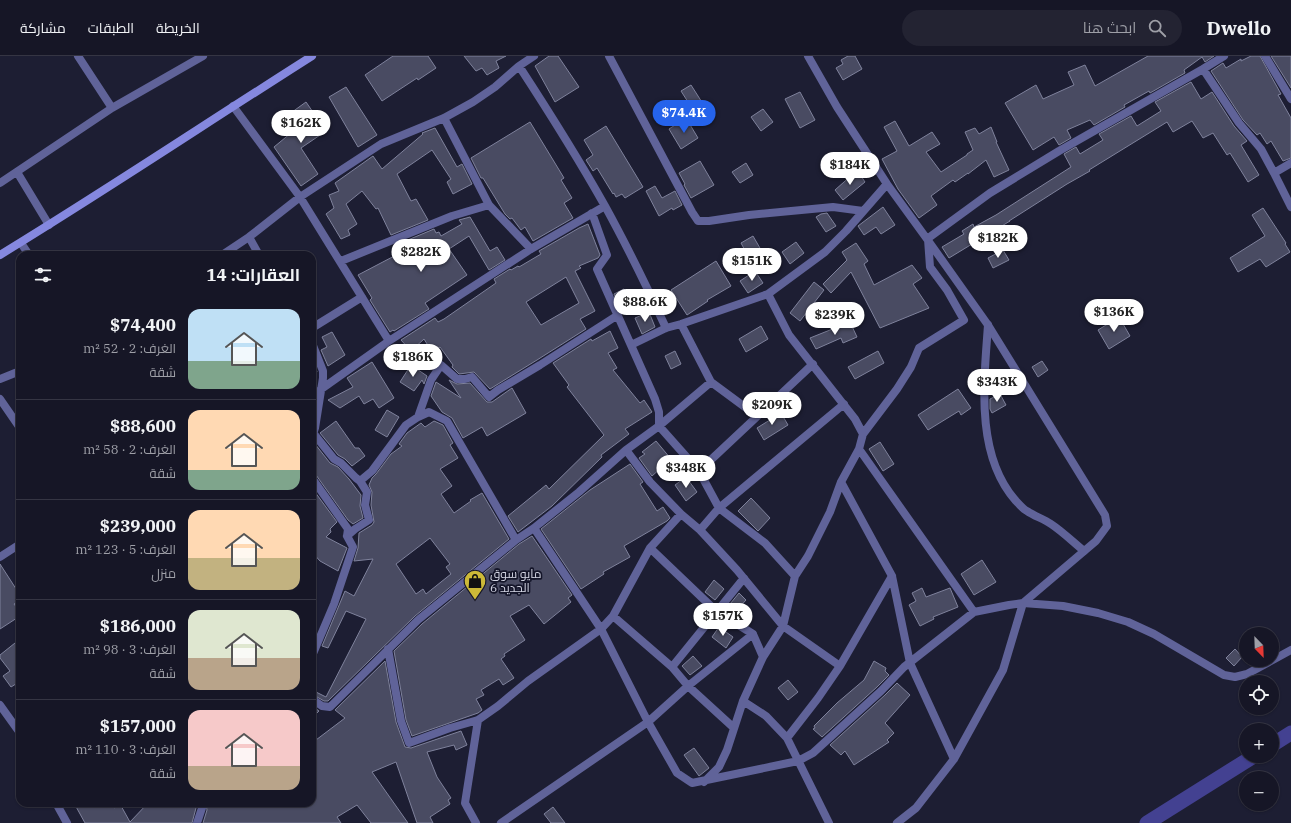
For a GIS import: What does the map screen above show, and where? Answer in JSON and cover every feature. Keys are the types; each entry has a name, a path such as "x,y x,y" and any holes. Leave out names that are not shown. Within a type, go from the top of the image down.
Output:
{"street":[{"path":"78,56 112,108"},
{"path":"0,183 112,108 203,56"},
{"path":"0,256 138,169 312,56"},
{"path":"228,251 249,237 300,196 381,144 444,118 473,102 495,87 519,66 534,56"},
{"path":"609,56 698,221 833,207 863,211"},
{"path":"808,56 837,107 887,184 988,325 1105,515 1107,526 1096,541 1023,603 1004,670 954,759 916,808 897,823"},
{"path":"927,238 990,192 1058,151 1224,56"},
{"path":"1265,56 1291,99"},
{"path":"519,66 562,131 605,206 633,259 666,328"},
{"path":"1203,69 1239,123 1261,149 1291,207"},
{"path":"233,106 300,196 389,341"},
{"path":"444,118 489,205 531,249"},
{"path":"1274,173 1291,163"},
{"path":"17,172 49,225"},
{"path":"631,345 666,328 768,294 825,252 846,231 887,184"},
{"path":"341,261 452,216 489,205"},
{"path":"320,390 389,341 531,249 605,206"},
{"path":"592,213 607,255 597,269 655,399 659,412 659,426 699,471 719,508 765,543 795,576"},
{"path":"249,237 257,251"},
{"path":"704,782 719,767 727,750 743,701 763,656 783,626 795,576 808,556 830,512 841,482 859,449 863,434 897,389 911,367 919,348 964,320 947,290 930,267 927,238"},
{"path":"21,242 27,251"},
{"path":"768,294 789,335 844,404 855,419 863,434"},
{"path":"316,326 362,297"},
{"path":"418,417 431,380 441,365 457,379 472,377 489,398 498,390 540,365 618,314"},
{"path":"681,324 711,382 757,416"},
{"path":"988,325 983,397 992,460 1004,484 1027,512 1052,524 1084,552"},
{"path":"316,354 323,378 316,416"},
{"path":"699,471 813,364"},
{"path":"0,379 16,373"},
{"path":"316,702 322,706 330,707 418,620 516,540 534,528 579,492 626,450 659,426 711,382"},
{"path":"0,399 16,422"},
{"path":"700,530 719,508 844,404"},
{"path":"360,481 372,471 406,425 429,412 447,421 516,540"},
{"path":"316,439 334,459 341,463 360,481 367,492 365,505 369,520 347,536"},
{"path":"859,449 974,612"},
{"path":"626,450 650,482 700,530 744,578 783,626 840,666"},
{"path":"841,482 892,576 910,663 954,759"},
{"path":"316,484 348,529 347,536 352,547 334,604 316,647"},
{"path":"388,649 401,720 409,743 450,728 478,720 498,706 528,681 601,629 613,616 650,548 682,514"},
{"path":"534,528 601,629 648,722 677,773 692,783 704,782 798,761 813,753 881,691 904,667 974,612 1023,603 1064,606 1098,613 1128,622 1154,634 1224,675 1235,677 1247,674 1291,650"},
{"path":"0,557 16,547"},
{"path":"650,548 716,611 753,634 763,656"},
{"path":"787,738 818,698 840,666 892,576"},
{"path":"672,667 744,578"},
{"path":"613,616 672,667 688,686 734,728"},
{"path":"501,823 648,722 688,686 753,634"},
{"path":"743,701 766,716 787,738 829,823"},
{"path":"0,705 16,727"},
{"path":"476,823 465,803 478,720"},
{"path":"58,807 67,823"},
{"path":"197,823 202,807"}],"building":[{"path":"393,56 428,56 436,68 418,80 417,78 382,101 365,75"},
{"path":"464,56 506,56 496,61 499,68 487,75 482,68 476,71"},
{"path":"549,56 558,56 579,87 555,102 535,66"},
{"path":"848,56 855,56 862,69 843,80 836,68 843,64 841,60"},
{"path":"1148,56 1214,56 1205,62 1202,57 1184,70 1185,73 1150,93 1149,91 1124,105 1125,107 1094,125 1090,120 1067,130 1071,138 1059,145 1054,137 1033,150 1005,103 1036,85 1043,99 1074,85 1068,72 1085,65 1095,86"},
{"path":"1251,56 1260,56 1281,94 1278,95 1291,118 1291,158 1283,161 1271,141 1267,144 1260,133 1257,135 1243,120 1211,71 1223,63 1226,68 1241,59 1241,61"},
{"path":"1271,56 1291,56 1291,88"},
{"path":"1191,82 1201,99 1212,92 1234,126 1247,141 1241,145 1259,175 1248,182 1230,153 1227,155 1213,133 1203,138 1192,121 1173,132 1167,122 949,258 942,247 964,234 962,231 973,224 974,227 996,215 1071,167 1064,154 1076,147 1080,154 1103,140 1099,134 1131,116 1137,126 1161,111 1155,102"},
{"path":"691,85 705,107 695,113 681,91"},
{"path":"346,87 377,135 358,147 329,97"},
{"path":"800,92 815,120 800,128 785,99"},
{"path":"306,102 326,131 301,148 318,174 301,186 274,147 297,128 288,115"},
{"path":"763,109 773,122 761,131 751,117"},
{"path":"686,118 698,138 681,149 669,129"},
{"path":"895,121 909,146 932,132 940,144 926,152 941,172 973,150 965,132 975,128 979,134 991,127 1009,170 994,177 986,160 968,174 955,182 953,180 931,196 937,205 919,218 898,189 882,159 897,151 884,127"},
{"path":"530,122 564,178 561,180 572,198 564,203 573,218 533,241 525,227 521,230 512,218 510,219 505,214 483,178 481,178 471,158"},
{"path":"606,126 643,187 625,198 622,194 616,197 597,168 593,171 586,160 593,155 584,140"},
{"path":"435,128 457,167 462,164 472,184 453,194 447,182 451,179 432,150 397,174 411,201 416,199 428,220 391,235 378,208 376,209 362,191 346,204 357,224 348,230 350,235 341,239 326,214 334,208 329,195 339,191 335,183 373,156 382,169 423,134 422,133"},
{"path":"700,161 714,185 691,198 679,173"},
{"path":"746,163 753,175 740,183 732,172"},
{"path":"859,173 865,182 843,200 835,190 853,174 855,176"},
{"path":"655,186 662,198 675,191 682,205 673,210 672,208 659,216 646,191"},
{"path":"883,207 895,225 881,234 876,227 864,235 858,226"},
{"path":"1263,208 1286,243 1285,244 1290,252 1266,267 1260,259 1238,272 1230,258 1265,236 1252,215"},
{"path":"827,213 836,226 826,232 816,217"},
{"path":"470,217 490,251 497,247 505,260 489,270 469,236 449,249 467,275 425,303 429,309 390,332 370,300 372,298 358,275 400,253 396,245 434,229 436,233 439,232 441,236 462,224 459,220"},
{"path":"588,224 600,255 598,258 579,266 581,268 575,271 595,311 580,319 586,329 537,360 490,389 474,372 459,374 452,367 453,365 440,347 432,352 424,339 411,351 401,340 435,318 438,322 444,319 496,283 494,279 510,269 519,267 541,254 539,251","holes":["566,277 579,303 541,325 526,302"]},
{"path":"753,236 768,262 755,269 741,243"},
{"path":"796,242 804,253 790,264 782,252"},
{"path":"856,243 868,261 864,264 874,285 912,265 922,278 913,284 929,308 880,328 851,272 831,293 823,284 847,260 842,252"},
{"path":"1003,250 1009,260 993,268 988,258"},
{"path":"716,261 731,286 707,300 708,301 687,315 671,290"},
{"path":"755,271 763,283 748,293 740,281"},
{"path":"814,282 824,290 800,321 790,313"},
{"path":"624,289 631,303 620,308 614,294"},
{"path":"649,312 655,327 642,334 635,318"},
{"path":"1119,317 1130,336 1109,349 1098,330"},
{"path":"850,322 857,337 843,343 841,338 816,349 810,338"},
{"path":"761,326 768,339 746,352 739,339"},
{"path":"610,331 618,348 608,353 617,368 613,370 640,403 644,400 652,412 625,429 629,434 601,455 602,457 552,506 518,532 508,516 546,485 549,489 604,435 567,387 569,385 553,363 591,339 592,341"},
{"path":"332,332 345,355 328,366 321,350 327,347 322,337"},
{"path":"675,351 681,364 671,369 665,356"},
{"path":"878,351 884,363 855,379 848,367"},
{"path":"1042,361 1048,370 1038,377 1032,367"},
{"path":"372,362 394,398 379,408 373,399 364,404 359,396 340,408 328,400 353,387 347,378"},
{"path":"411,365 427,376 424,384 422,380 414,391 400,382"},
{"path":"449,380 457,384 470,383 487,402 492,402 512,388 526,413 487,436 482,427 463,438 452,418 442,412 431,396 436,382 461,398"},
{"path":"958,389 971,408 961,415 959,411 928,430 918,415"},
{"path":"1000,394 1006,405 992,413 990,409 990,399"},
{"path":"387,410 399,417 387,437 375,430"},
{"path":"781,413 788,425 764,440 757,428"},
{"path":"336,421 355,448 359,448 365,456 352,466 338,455 320,433"},
{"path":"434,421 443,425 453,443 450,445 458,458 440,469 452,486 441,494 454,513 471,501 470,500 482,493 509,539 415,616 328,701 324,701 316,696 316,692 326,697 366,619 346,611 328,648 322,646 345,591 354,596 373,559 354,561 358,548 359,533 372,525 374,522 371,505 372,492 369,485 372,478 391,454 402,446 399,444 407,433 421,423 425,427","holes":["430,538 450,564 446,567 451,574 426,594 423,589 416,594 396,564"]},
{"path":"656,441 671,459 652,476 639,458 645,454 642,452"},
{"path":"880,442 894,464 883,471 869,449"},
{"path":"316,445 330,463 338,467 349,479 361,495 360,506 363,518 353,524 348,520 316,475"},
{"path":"630,464 643,482 640,484 657,511 663,507 670,518 624,546 630,557 603,572 604,574 581,589 541,529 590,490"},
{"path":"686,477 697,492 686,501 675,485"},
{"path":"316,493 337,522 330,529 331,532 326,537 347,548 338,571 320,561 316,556"},
{"path":"751,498 770,518 758,531 738,511"},
{"path":"532,536 572,595 568,598 571,602 544,624 529,605 510,616 525,640 504,654 505,656 501,659 514,678 503,685 499,679 481,690 484,695 476,699 482,710 478,713 412,736 406,720 394,651 422,624 519,544"},
{"path":"982,560 996,582 974,595 961,574"},
{"path":"0,564 16,589 16,603 14,604 16,607 16,619 0,629"},
{"path":"714,580 724,589 715,600 705,592"},
{"path":"922,588 926,597 950,588 958,607 933,617 934,619 920,626 909,605 916,601 912,593"},
{"path":"739,593 746,600 737,610 730,604"},
{"path":"719,627 733,637 726,648 712,637"},
{"path":"16,642 16,684 11,687 3,676 10,671 0,658 0,655"},
{"path":"1235,649 1239,654 1239,660 1234,666 1226,658"},
{"path":"693,656 702,666 690,675 682,666"},
{"path":"385,661 396,722 405,747 411,748 461,731 467,745 456,750 454,745 427,752 437,777 451,798 448,800 450,804 430,817 433,823 417,823 396,762 372,772 408,823 371,823 357,805 337,817 341,823 203,823 207,807 316,807 316,740 345,718 335,710"},
{"path":"874,661 886,668 885,671 889,675 822,737 813,729 815,728 814,726 837,703 864,680"},
{"path":"788,680 798,692 788,700 778,688"},
{"path":"897,683 910,695 885,723 894,733 887,740 889,742 854,765 845,751 841,755 830,745"},
{"path":"694,748 709,768 699,776 684,755"},
{"path":"76,807 122,807 130,822 144,807 196,808 192,823 85,823"},
{"path":"553,807 565,823 551,823 544,814"}],"waterway":[{"path":"1279,741 1291,733"},
{"path":"1147,823 1243,763"}],"place":[{"name":"مايو سوق 6 الجديد","path":"475,600"}]}
